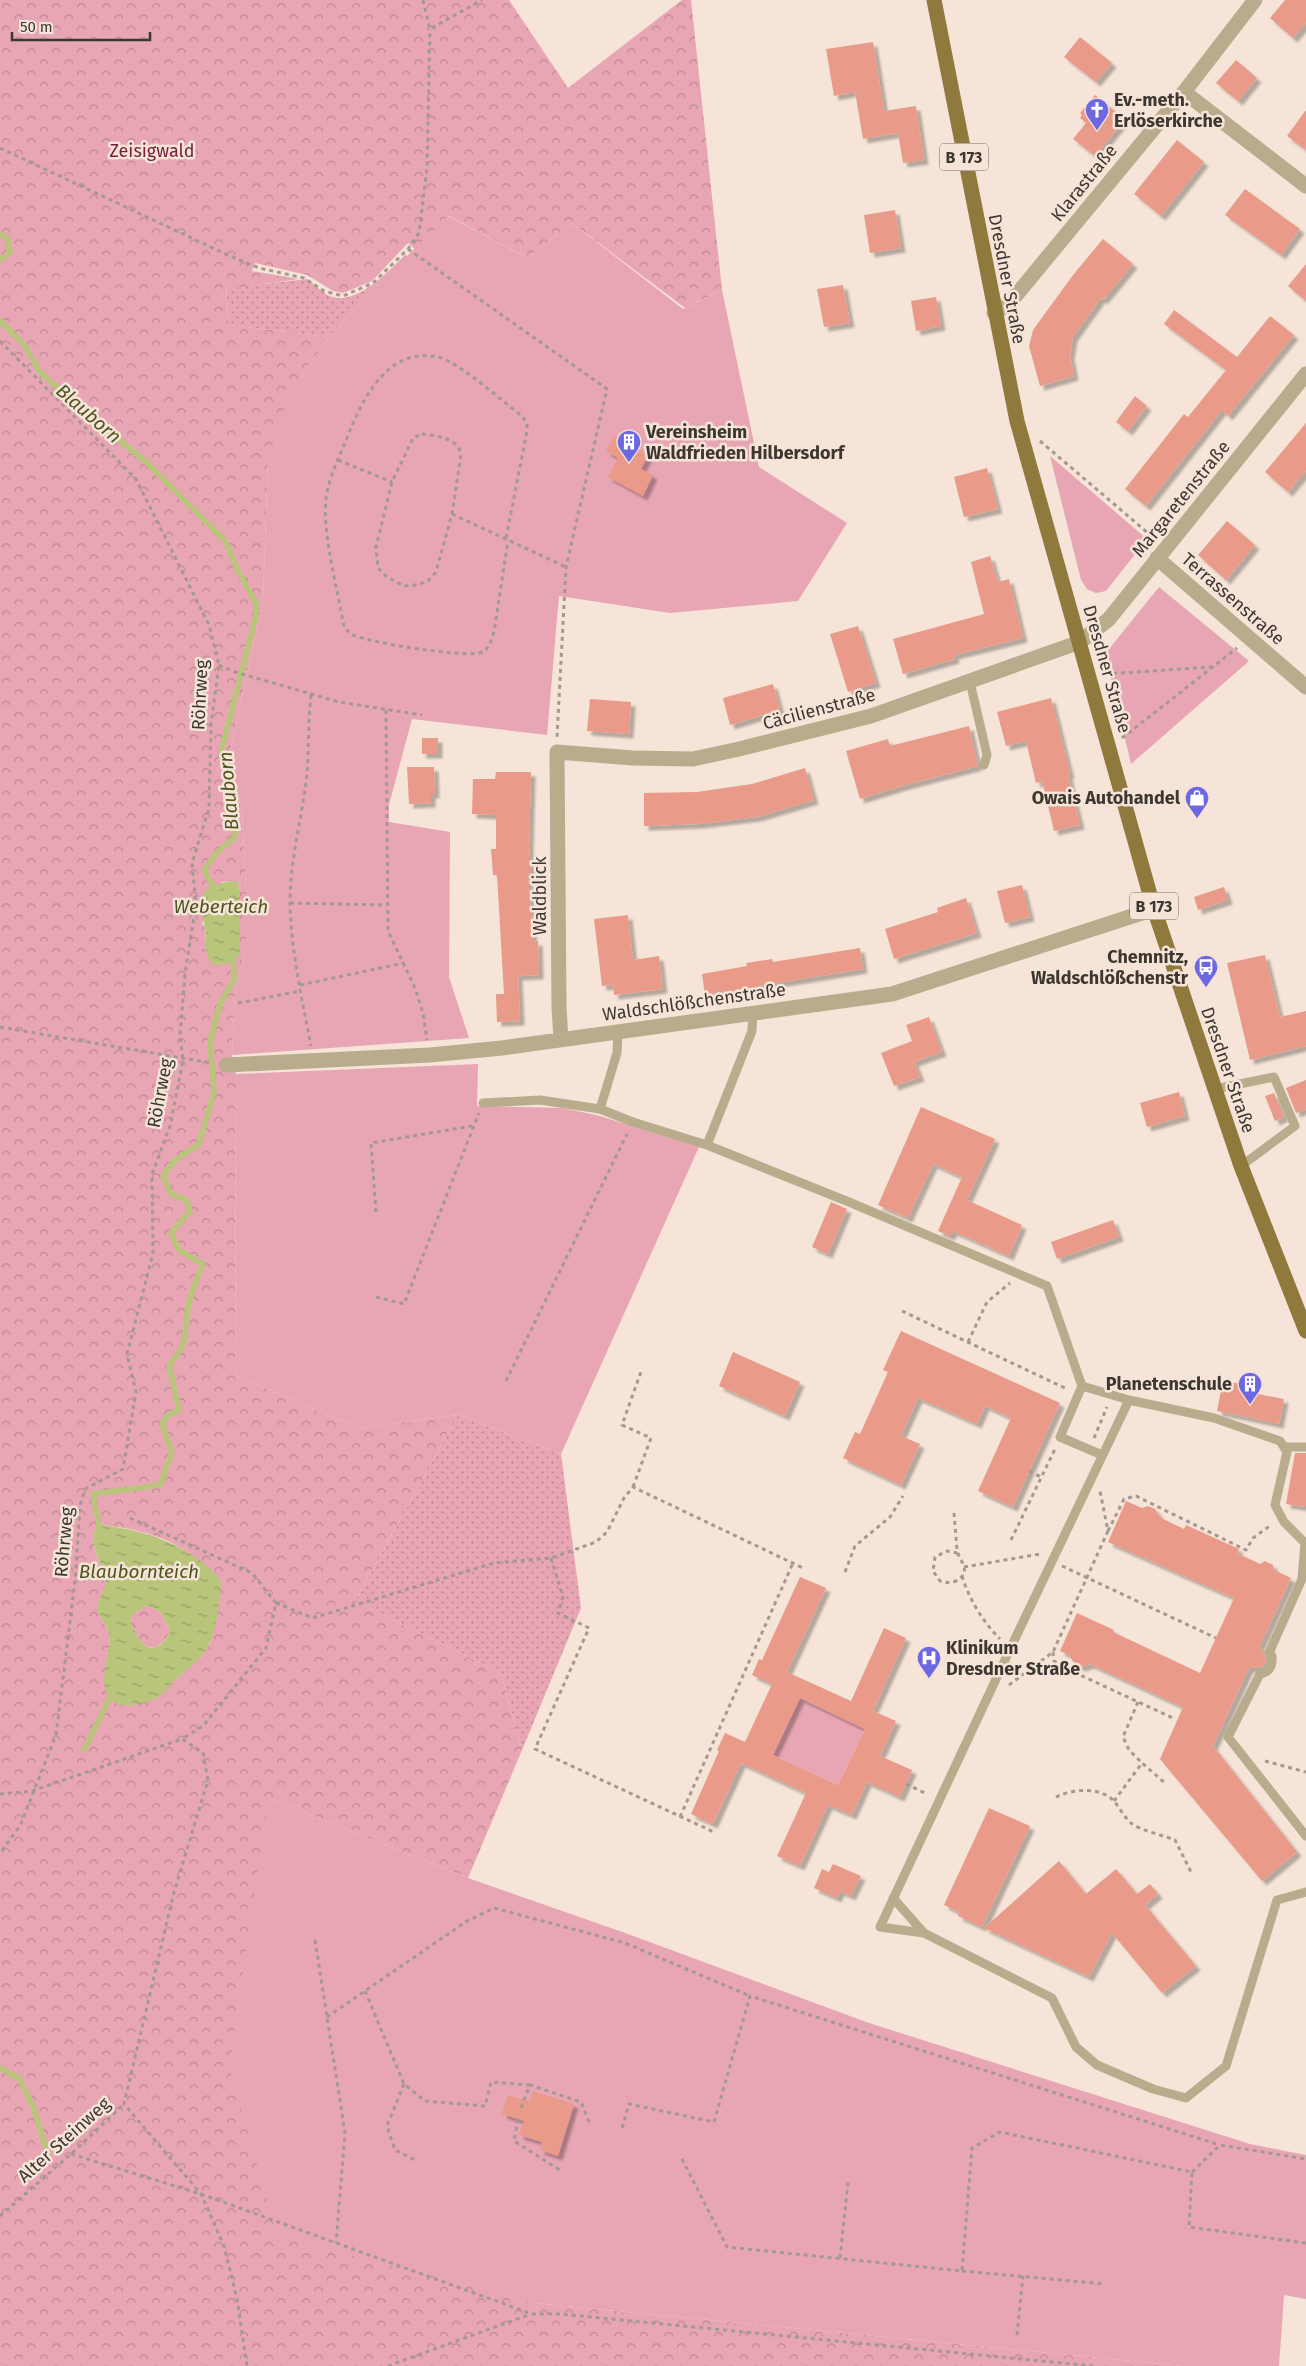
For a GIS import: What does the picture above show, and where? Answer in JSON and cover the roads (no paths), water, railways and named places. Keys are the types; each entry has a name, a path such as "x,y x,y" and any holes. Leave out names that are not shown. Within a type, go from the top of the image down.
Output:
{"main road":[{"name":"Dresdner Straße","path":"934,0 994,313 1017,421 1154,909 1241,1166 1306,1331"}],"street":[{"name":"Klarastraße","path":"994,313 1008,306 1184,92 1255,0"},
{"path":"1184,92 1306,186"},
{"name":"Margaretenstraße","path":"1080,642 1109,619 1306,374"},
{"name":"Terrassenstraße","path":"1161,553 1250,638 1306,687"},
{"name":"Cäcilienstraße","path":"557,752 633,758 693,759 871,716 1080,642"},
{"name":"Waldblick","path":"557,752 559,1007 562,1040"},
{"name":"Waldschlößchenstraße","path":"226,1065 430,1055 562,1040 892,994 1154,909"}],"lane":[{"path":"970,682 987,755 984,765"},
{"path":"707,1145 752,1031 753,1012"},
{"path":"600,1109 617,1053 618,1031"},
{"path":"1215,1088 1274,1077 1295,1126 1241,1166"},
{"path":"483,1103 540,1100 600,1109 633,1122 707,1145 849,1202 1048,1286 1080,1390 1060,1437 1102,1455"},
{"path":"1080,1390 1214,1418 1280,1441 1287,1452 1275,1506 1281,1517 1304,1543 1302,1579 1269,1653 1272,1656 1271,1667 1268,1671 1260,1674 1228,1737 1306,1836"},
{"path":"1129,1400 880,1927 924,1933 1052,1998 1076,2047 1097,2065 1153,2089 1186,2098 1226,2066 1277,1900 1306,1892"},
{"path":"1284,1447 1306,1447"},
{"path":"893,1898 924,1933"}],"water":[{"name":"Weberteich","path":"237,881 240,890 240,955 228,964 212,965 205,948 202,899 208,888"},
{"name":"Blaubornteich","path":"97,1525 114,1527 131,1530 165,1541 196,1557 221,1581 216,1622 206,1650 162,1695 145,1702 132,1705 119,1704 110,1698 106,1691 104,1675 109,1635 97,1607 105,1582 94,1546 94,1532","holes":["146,1606 156,1609 162,1614 170,1631 162,1644 147,1648 138,1637 130,1622 133,1614"]}],"waterway":[{"name":"Blauborn","path":"0,234 7,237 10,252 0,260"},
{"name":"Blauborn","path":"0,321 24,345 39,371 77,406 145,461 226,542 238,571 256,603 256,616 221,752 235,837 216,853 204,870 214,888 219,887"},
{"name":"Blauborn","path":"100,1531 93,1494 160,1485 172,1452 162,1424 167,1416 179,1410 169,1365 183,1344 190,1297 203,1264 179,1250 171,1233 190,1211 186,1200 171,1194 163,1176 174,1161 199,1144 214,1092 210,1041 220,1004 234,980 233,953"},
{"name":"Blauborn","path":"84,1750 113,1691"},
{"path":"0,2068 20,2079 33,2107 49,2157"}],"place":[{"name":"Ev.-meth. Erlöserkirche","path":"1097,131"},
{"name":"Vereinsheim Waldfrieden Hilbersdorf","path":"629,463"},
{"name":"Owais Autohandel","path":"1197,819"},
{"name":"Chemnitz, Waldschlößchenstr","path":"1206,988"},
{"name":"Planetenschule","path":"1250,1405"},
{"name":"Klinikum Dresdner Straße","path":"929,1679"}],"park label":[{"name":"Zeisigwald","path":"152,151"}]}
